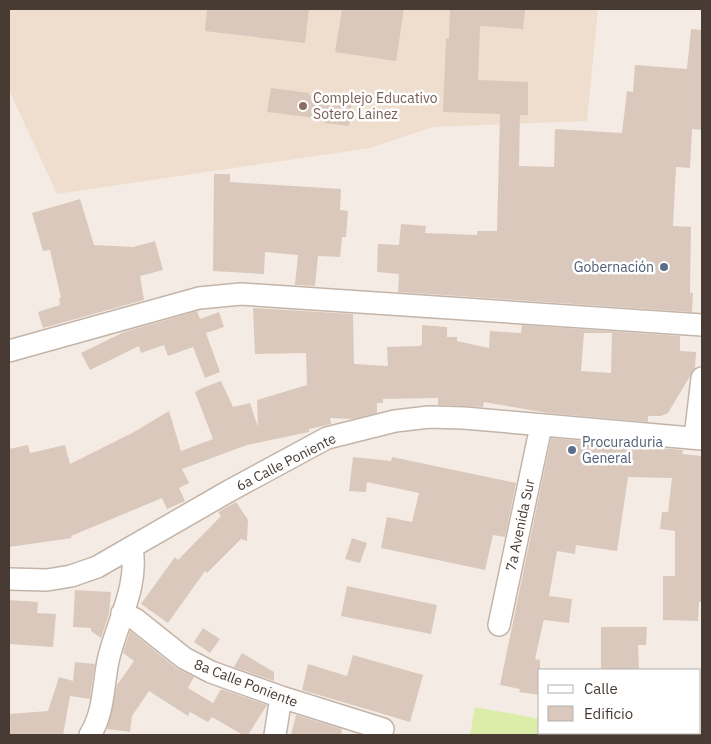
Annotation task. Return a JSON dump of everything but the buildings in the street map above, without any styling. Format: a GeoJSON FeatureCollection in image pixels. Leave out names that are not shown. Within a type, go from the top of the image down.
{"type":"FeatureCollection","features":[{"type":"Feature","properties":{"kind":"street"},"geometry":{"type":"LineString","coordinates":[[9,351],[199,298],[241,294],[702,325]]}},
{"type":"Feature","properties":{"kind":"street"},"geometry":{"type":"LineString","coordinates":[[699,439],[702,378]]}},
{"type":"Feature","properties":{"kind":"street","name":"6a Calle Poniente"},"geometry":{"type":"LineString","coordinates":[[9,579],[47,580],[71,576],[97,568],[229,490],[327,438],[395,421],[429,417],[464,418],[699,439]]}},
{"type":"Feature","properties":{"kind":"street","name":"7a Avenida Sur"},"geometry":{"type":"LineString","coordinates":[[499,625],[541,426]]}},
{"type":"Feature","properties":{"kind":"street"},"geometry":{"type":"LineString","coordinates":[[90,735],[96,725],[100,712],[108,661],[131,584],[134,560],[132,548]]}},
{"type":"Feature","properties":{"kind":"street","name":"8a Calle Poniente"},"geometry":{"type":"LineString","coordinates":[[122,613],[134,619],[184,658],[211,672],[281,697],[382,729]]}},
{"type":"Feature","properties":{"kind":"street"},"geometry":{"type":"LineString","coordinates":[[275,735],[281,697]]}},
{"type":"Feature","properties":{"kind":"shaded area","name":"Complejo Educativo Sotero Lainez"},"geometry":{"type":"Polygon","coordinates":[[[9,9],[598,9],[587,121],[433,127],[370,148],[57,194],[9,90],[9,9]]]}},
{"type":"Feature","properties":{"kind":"green space"},"geometry":{"type":"Polygon","coordinates":[[[475,707],[538,719],[538,734],[635,735],[470,735],[475,707]]]}},
{"type":"Feature","properties":{"kind":"place","name":"Complejo Educativo Sotero Lainez"},"geometry":{"type":"Point","coordinates":[303,106]}},
{"type":"Feature","properties":{"kind":"place","name":"Gobernación"},"geometry":{"type":"Point","coordinates":[664,267]}},
{"type":"Feature","properties":{"kind":"place","name":"Procuraduria General"},"geometry":{"type":"Point","coordinates":[572,450]}}]}
